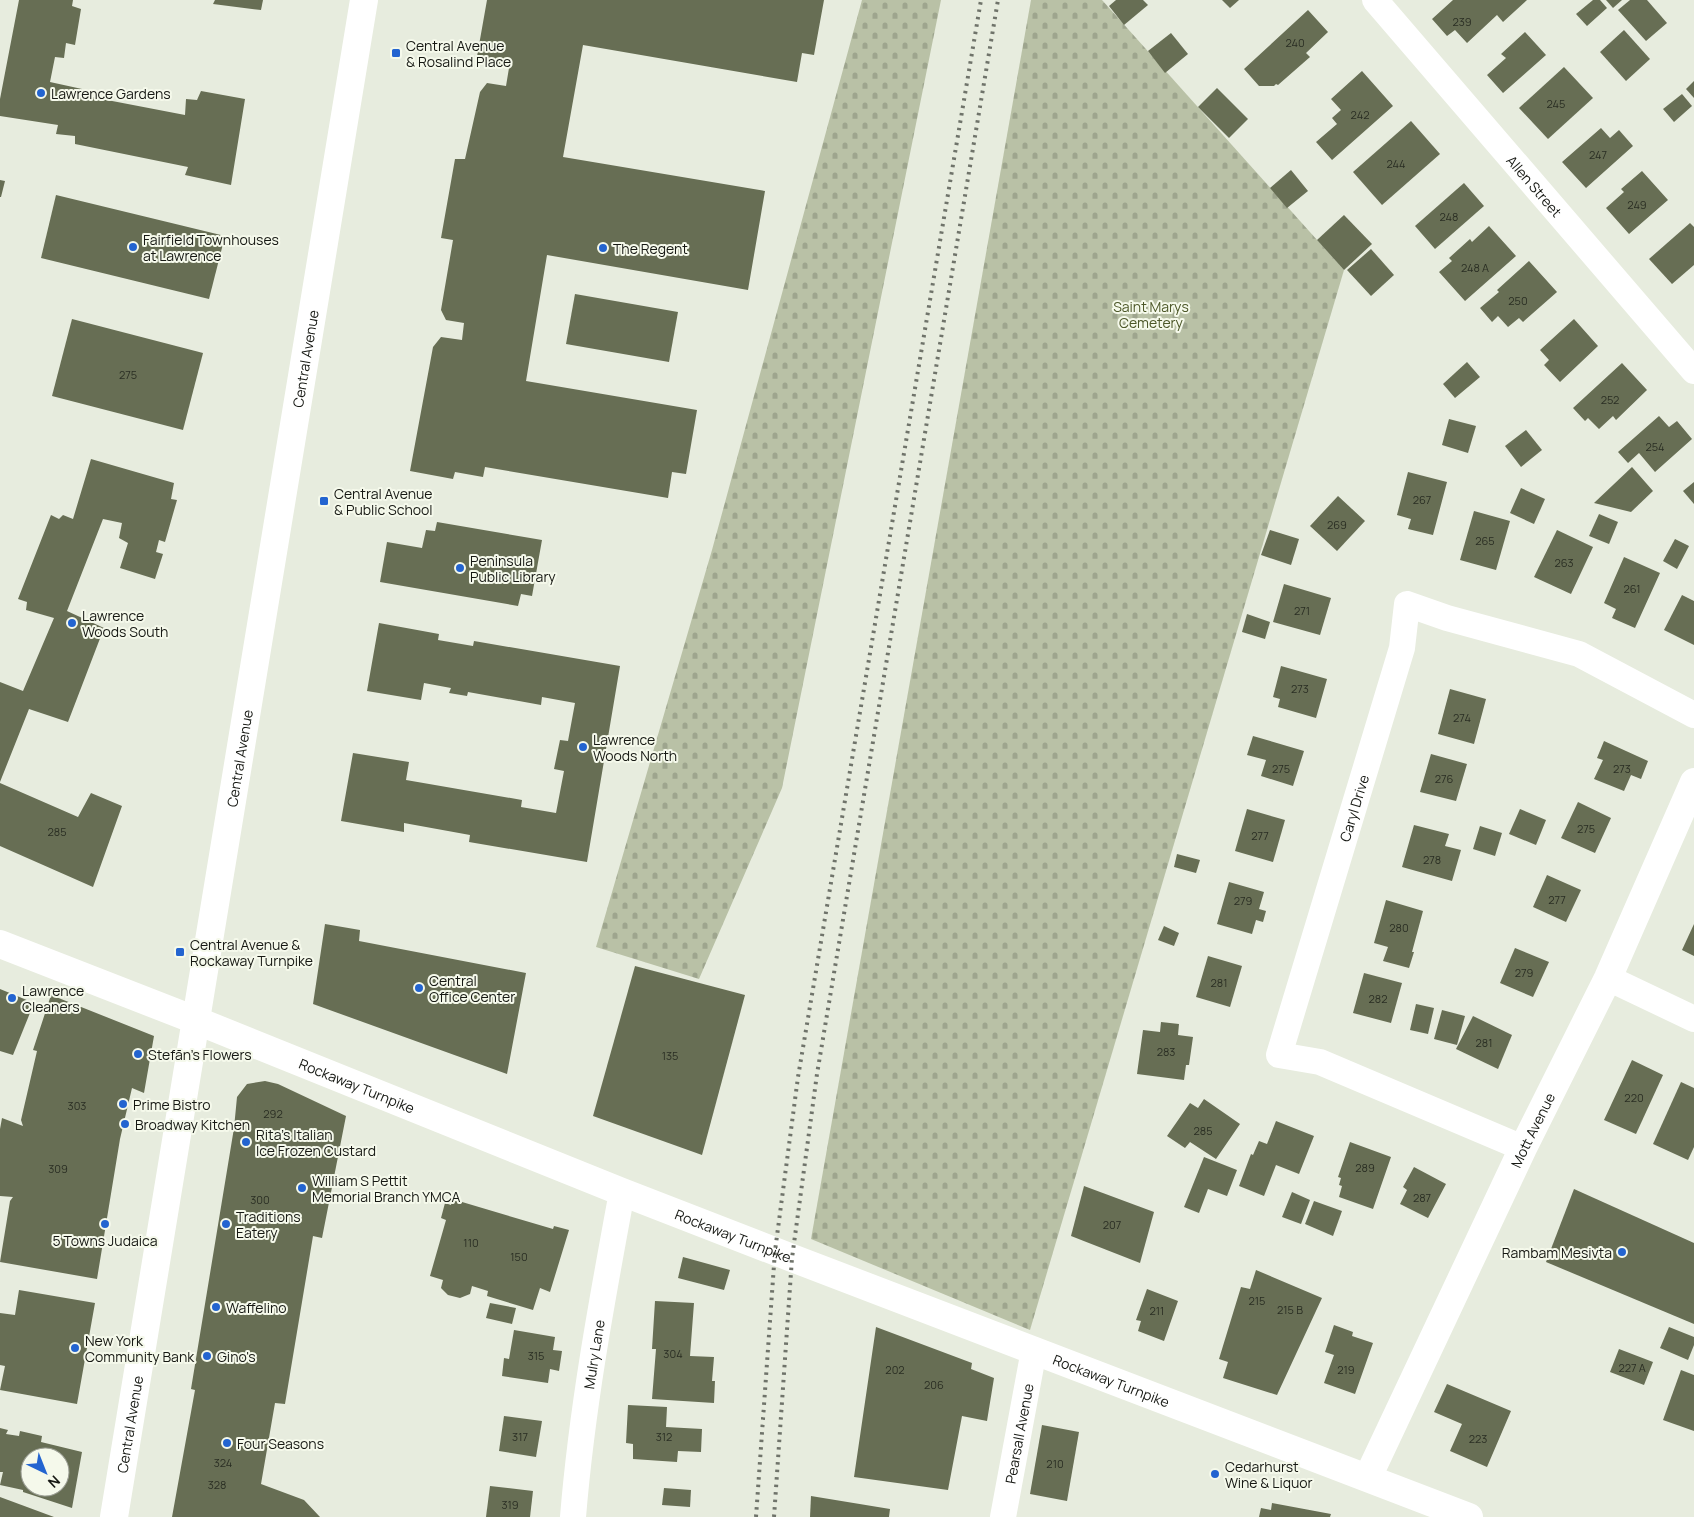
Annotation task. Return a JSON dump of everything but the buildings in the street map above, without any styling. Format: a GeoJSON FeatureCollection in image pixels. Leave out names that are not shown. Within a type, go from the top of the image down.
{"type":"FeatureCollection","features":[{"type":"Feature","properties":{"kind":"street","name":"Central Avenue"},"geometry":{"type":"LineString","coordinates":[[114,1517],[364,0]]}},
{"type":"Feature","properties":{"kind":"street","name":"Allen Street"},"geometry":{"type":"LineString","coordinates":[[1375,0],[1694,371]]}},
{"type":"Feature","properties":{"kind":"street","name":"Caryl Drive"},"geometry":{"type":"LineString","coordinates":[[1523,1148],[1320,1062],[1279,1055],[1402,648],[1407,604],[1447,618],[1579,654],[1694,715]]}},
{"type":"Feature","properties":{"kind":"street","name":"Mott Avenue"},"geometry":{"type":"LineString","coordinates":[[1368,1477],[1523,1148],[1608,978],[1694,782]]}},
{"type":"Feature","properties":{"kind":"street","name":"Rockaway Turnpike"},"geometry":{"type":"LineString","coordinates":[[0,944],[195,1020],[622,1192],[1470,1517]]}},
{"type":"Feature","properties":{"kind":"street"},"geometry":{"type":"LineString","coordinates":[[1608,978],[1694,1019]]}},
{"type":"Feature","properties":{"kind":"street","name":"Mulry Lane"},"geometry":{"type":"LineString","coordinates":[[573,1517],[578,1450],[596,1328],[622,1192]]}},
{"type":"Feature","properties":{"kind":"street","name":"Pearsall Avenue"},"geometry":{"type":"LineString","coordinates":[[1003,1517],[1034,1350]]}},
{"type":"Feature","properties":{"kind":"green space"},"geometry":{"type":"Polygon","coordinates":[[[862,0],[941,0],[782,788],[699,979],[596,947],[712,550],[862,0]]]}},
{"type":"Feature","properties":{"kind":"green space","name":"Saint Marys Cemetery"},"geometry":{"type":"Polygon","coordinates":[[[1031,0],[1102,0],[1344,270],[1030,1330],[811,1239],[1031,0]]]}},
{"type":"Feature","properties":{"kind":"railway"},"geometry":{"type":"LineString","coordinates":[[756,1517],[775,1251],[798,1077],[981,0]]}},
{"type":"Feature","properties":{"kind":"railway"},"geometry":{"type":"LineString","coordinates":[[774,1517],[792,1258],[817,1074],[998,0]]}},
{"type":"Feature","properties":{"kind":"place","name":"Central Avenue & Rosalind Place"},"geometry":{"type":"Point","coordinates":[396,53]}},
{"type":"Feature","properties":{"kind":"place","name":"Lawrence Gardens"},"geometry":{"type":"Point","coordinates":[41,93]}},
{"type":"Feature","properties":{"kind":"place","name":"Fairfield Townhouses at Lawrence"},"geometry":{"type":"Point","coordinates":[133,247]}},
{"type":"Feature","properties":{"kind":"place","name":"The Regent"},"geometry":{"type":"Point","coordinates":[603,248]}},
{"type":"Feature","properties":{"kind":"place","name":"Central Avenue & Public School"},"geometry":{"type":"Point","coordinates":[324,501]}},
{"type":"Feature","properties":{"kind":"place","name":"Peninsula Public Library"},"geometry":{"type":"Point","coordinates":[460,568]}},
{"type":"Feature","properties":{"kind":"place","name":"Lawrence Woods South"},"geometry":{"type":"Point","coordinates":[72,623]}},
{"type":"Feature","properties":{"kind":"place","name":"Lawrence Woods North"},"geometry":{"type":"Point","coordinates":[583,747]}},
{"type":"Feature","properties":{"kind":"place","name":"Central Avenue & Rockaway Turnpike"},"geometry":{"type":"Point","coordinates":[180,952]}},
{"type":"Feature","properties":{"kind":"place","name":"Central Office Center"},"geometry":{"type":"Point","coordinates":[419,988]}},
{"type":"Feature","properties":{"kind":"place","name":"Lawrence Cleaners"},"geometry":{"type":"Point","coordinates":[12,998]}},
{"type":"Feature","properties":{"kind":"place","name":"Stefān's Flowers"},"geometry":{"type":"Point","coordinates":[138,1054]}},
{"type":"Feature","properties":{"kind":"place","name":"Prime Bistro"},"geometry":{"type":"Point","coordinates":[123,1104]}},
{"type":"Feature","properties":{"kind":"place","name":"Broadway Kitchen"},"geometry":{"type":"Point","coordinates":[125,1124]}},
{"type":"Feature","properties":{"kind":"place","name":"Rita's Italian Ice Frozen Custard"},"geometry":{"type":"Point","coordinates":[246,1142]}},
{"type":"Feature","properties":{"kind":"place","name":"William S Pettit Memorial Branch YMCA"},"geometry":{"type":"Point","coordinates":[302,1188]}},
{"type":"Feature","properties":{"kind":"place","name":"5 Towns Judaica"},"geometry":{"type":"Point","coordinates":[105,1224]}},
{"type":"Feature","properties":{"kind":"place","name":"Traditions Eatery"},"geometry":{"type":"Point","coordinates":[226,1224]}},
{"type":"Feature","properties":{"kind":"place","name":"Rambam Mesivta"},"geometry":{"type":"Point","coordinates":[1622,1252]}},
{"type":"Feature","properties":{"kind":"place","name":"Waffelino"},"geometry":{"type":"Point","coordinates":[216,1307]}},
{"type":"Feature","properties":{"kind":"place","name":"New York Community Bank"},"geometry":{"type":"Point","coordinates":[75,1348]}},
{"type":"Feature","properties":{"kind":"place","name":"Gino's"},"geometry":{"type":"Point","coordinates":[207,1356]}},
{"type":"Feature","properties":{"kind":"place","name":"Four Seasons"},"geometry":{"type":"Point","coordinates":[227,1443]}},
{"type":"Feature","properties":{"kind":"place","name":"Cedarhurst Wine & Liquor"},"geometry":{"type":"Point","coordinates":[1215,1474]}}]}
